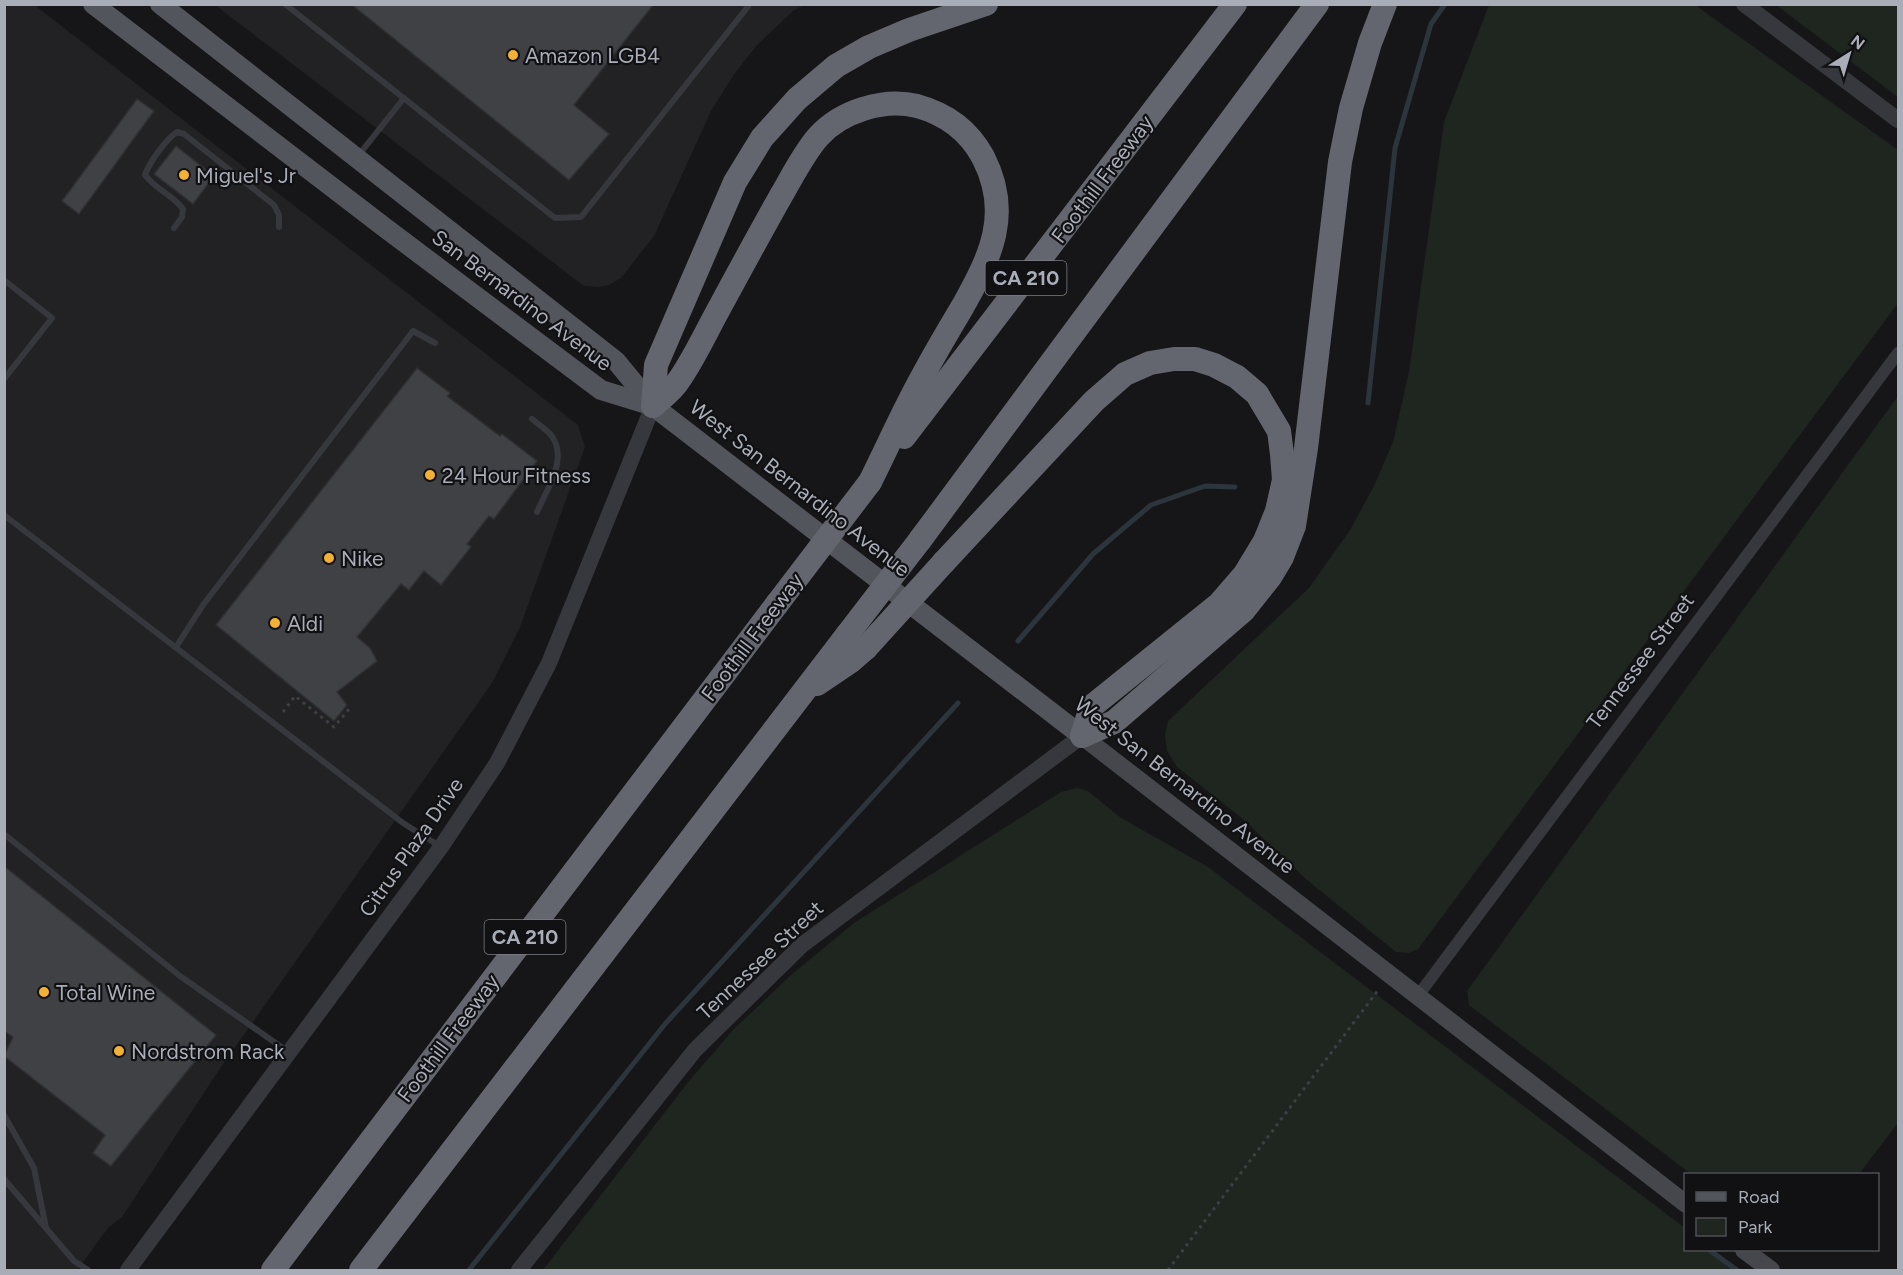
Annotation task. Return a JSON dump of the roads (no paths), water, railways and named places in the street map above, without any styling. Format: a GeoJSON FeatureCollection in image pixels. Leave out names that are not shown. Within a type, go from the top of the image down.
{"type":"FeatureCollection","features":[{"type":"Feature","properties":{"kind":"highway"},"geometry":{"type":"LineString","coordinates":[[653,406],[656,365],[735,182],[762,138],[797,99],[836,66],[869,47],[909,30],[986,4]]}},
{"type":"Feature","properties":{"kind":"highway","name":"Foothill Freeway"},"geometry":{"type":"LineString","coordinates":[[273,1270],[1235,4]]}},
{"type":"Feature","properties":{"kind":"highway","name":"CA 210"},"geometry":{"type":"LineString","coordinates":[[361,1270],[801,696],[857,641],[921,540],[1317,4]]}},
{"type":"Feature","properties":{"kind":"highway"},"geometry":{"type":"LineString","coordinates":[[1082,736],[1114,722],[1243,611],[1282,557],[1294,526],[1306,448],[1340,162],[1351,108],[1370,43],[1385,4]]}},
{"type":"Feature","properties":{"kind":"highway"},"geometry":{"type":"LineString","coordinates":[[653,406],[678,382],[763,228],[818,137],[840,118],[871,106],[904,103],[926,108],[946,117],[964,130],[978,147],[990,171],[996,195],[997,219],[992,247],[984,268],[920,382],[870,482]]}},
{"type":"Feature","properties":{"kind":"highway"},"geometry":{"type":"LineString","coordinates":[[857,641],[944,562],[1094,401],[1125,374],[1150,363],[1174,359],[1195,359],[1214,365],[1237,377],[1257,394],[1279,431],[1284,480],[1277,511],[1265,541],[1245,574],[1219,604],[1091,706],[1082,736]]}},
{"type":"Feature","properties":{"kind":"main road","name":"San Bernardino Avenue"},"geometry":{"type":"LineString","coordinates":[[93,4],[601,390],[653,406]]}},
{"type":"Feature","properties":{"kind":"main road","name":"San Bernardino Avenue"},"geometry":{"type":"LineString","coordinates":[[160,4],[616,361],[653,406]]}},
{"type":"Feature","properties":{"kind":"main road","name":"West San Bernardino Avenue"},"geometry":{"type":"LineString","coordinates":[[653,406],[1684,1202]]}},
{"type":"Feature","properties":{"kind":"main road"},"geometry":{"type":"LineString","coordinates":[[1745,1251],[1771,1270]]}},
{"type":"Feature","properties":{"kind":"street"},"geometry":{"type":"LineString","coordinates":[[1744,4],[1899,120]]}},
{"type":"Feature","properties":{"kind":"street","name":"Tennessee Street"},"geometry":{"type":"LineString","coordinates":[[1417,997],[1899,353]]}},
{"type":"Feature","properties":{"kind":"street","name":"Citrus Plaza Drive"},"geometry":{"type":"LineString","coordinates":[[128,1270],[441,847],[497,764],[549,663],[653,406]]}},
{"type":"Feature","properties":{"kind":"street","name":"Tennessee Street"},"geometry":{"type":"LineString","coordinates":[[519,1270],[695,1050],[802,945],[1082,736]]}},
{"type":"Feature","properties":{"kind":"lane"},"geometry":{"type":"LineString","coordinates":[[285,4],[555,218],[581,217],[750,4]]}},
{"type":"Feature","properties":{"kind":"lane"},"geometry":{"type":"LineString","coordinates":[[357,157],[404,98]]}},
{"type":"Feature","properties":{"kind":"lane"},"geometry":{"type":"LineString","coordinates":[[174,228],[182,218],[183,209],[178,202],[150,182],[146,175],[147,169],[171,136],[177,132],[184,134],[274,205],[279,214],[279,227]]}},
{"type":"Feature","properties":{"kind":"lane"},"geometry":{"type":"LineString","coordinates":[[4,280],[52,318],[4,379]]}},
{"type":"Feature","properties":{"kind":"lane"},"geometry":{"type":"LineString","coordinates":[[176,647],[203,605],[413,331],[435,343]]}},
{"type":"Feature","properties":{"kind":"lane"},"geometry":{"type":"LineString","coordinates":[[532,419],[551,435],[558,450],[557,468],[537,512]]}},
{"type":"Feature","properties":{"kind":"lane"},"geometry":{"type":"LineString","coordinates":[[4,515],[404,823],[441,847]]}},
{"type":"Feature","properties":{"kind":"lane"},"geometry":{"type":"LineString","coordinates":[[4,834],[180,976],[290,1053]]}},
{"type":"Feature","properties":{"kind":"lane"},"geometry":{"type":"LineString","coordinates":[[4,1115],[34,1168],[46,1228]]}},
{"type":"Feature","properties":{"kind":"lane"},"geometry":{"type":"LineString","coordinates":[[4,1179],[74,1262],[88,1270]]}},
{"type":"Feature","properties":{"kind":"waterway"},"geometry":{"type":"LineString","coordinates":[[1368,403],[1395,148],[1431,24],[1445,4]]}},
{"type":"Feature","properties":{"kind":"waterway"},"geometry":{"type":"LineString","coordinates":[[1018,641],[1093,554],[1151,505],[1205,486],[1235,487]]}},
{"type":"Feature","properties":{"kind":"waterway"},"geometry":{"type":"LineString","coordinates":[[469,1270],[665,1024],[958,703]]}},
{"type":"Feature","properties":{"kind":"waterway"},"geometry":{"type":"LineString","coordinates":[[1710,1251],[1737,1270]]}},
{"type":"Feature","properties":{"kind":"place","name":"Amazon LGB4"},"geometry":{"type":"Point","coordinates":[513,55]}},
{"type":"Feature","properties":{"kind":"place","name":"Miguel's Jr"},"geometry":{"type":"Point","coordinates":[184,175]}},
{"type":"Feature","properties":{"kind":"place","name":"24 Hour Fitness"},"geometry":{"type":"Point","coordinates":[430,475]}},
{"type":"Feature","properties":{"kind":"place","name":"Nike"},"geometry":{"type":"Point","coordinates":[329,558]}},
{"type":"Feature","properties":{"kind":"place","name":"Aldi"},"geometry":{"type":"Point","coordinates":[275,623]}},
{"type":"Feature","properties":{"kind":"place","name":"Total Wine"},"geometry":{"type":"Point","coordinates":[44,992]}},
{"type":"Feature","properties":{"kind":"place","name":"Nordstrom Rack"},"geometry":{"type":"Point","coordinates":[119,1051]}}]}
